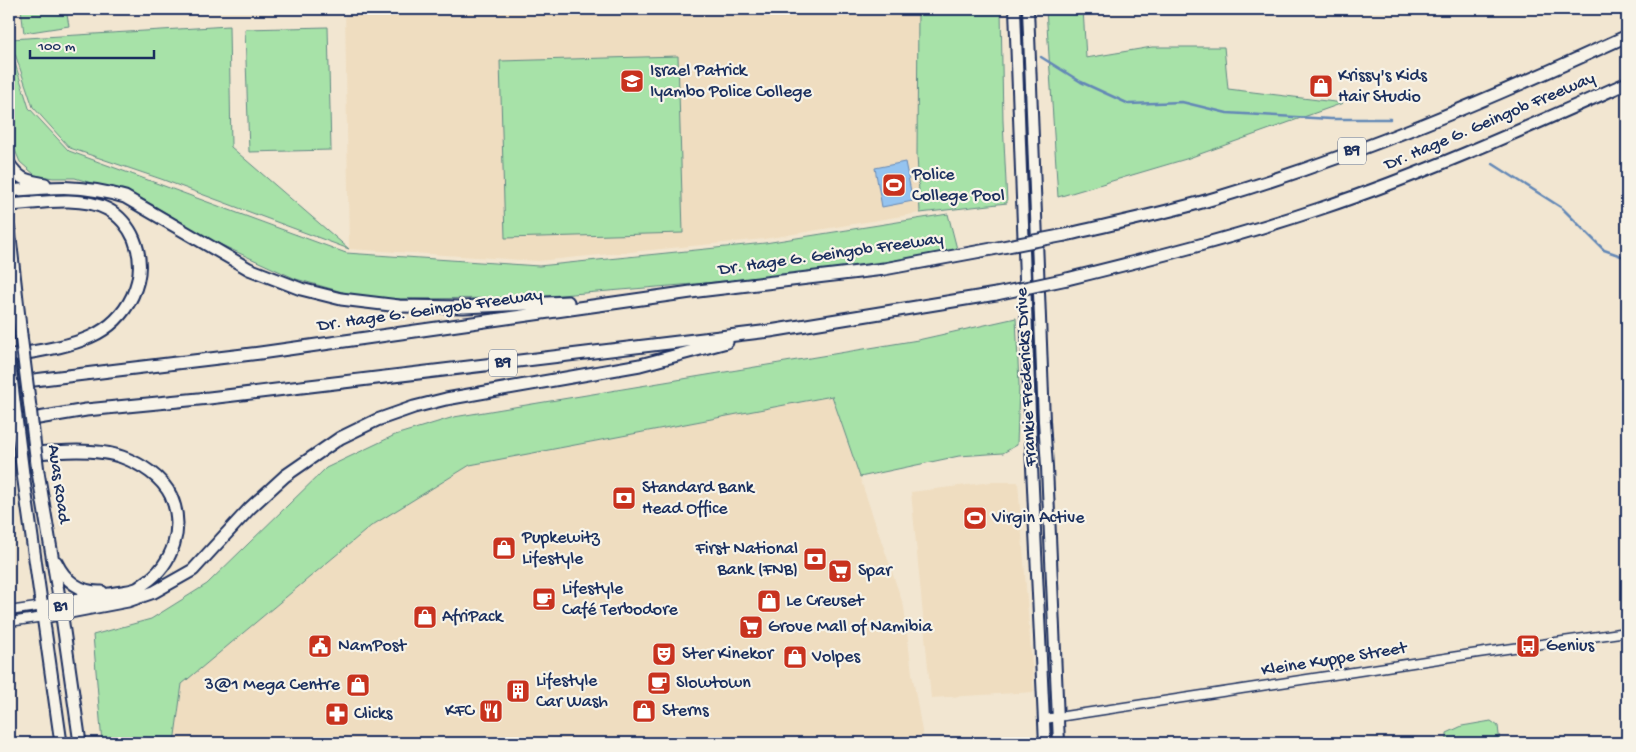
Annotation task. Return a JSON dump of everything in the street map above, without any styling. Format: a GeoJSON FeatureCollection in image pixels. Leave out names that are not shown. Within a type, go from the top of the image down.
{"type":"FeatureCollection","features":[{"type":"Feature","properties":{"kind":"highway","name":"Dr. Hage G. Geingob Freeway"},"geometry":{"type":"LineString","coordinates":[[9,383],[260,353],[642,299],[884,269],[1065,235],[1215,198],[1301,170],[1370,145],[1520,85],[1627,36]]}},
{"type":"Feature","properties":{"kind":"highway","name":"Dr. Hage G. Geingob Freeway"},"geometry":{"type":"LineString","coordinates":[[9,423],[86,410],[229,395],[770,331],[996,294],[1067,279],[1234,236],[1320,209],[1500,139],[1627,83]]}},
{"type":"Feature","properties":{"kind":"highway"},"geometry":{"type":"LineString","coordinates":[[9,164],[24,180],[60,187],[103,190],[125,197],[249,269],[301,289],[341,299],[399,306],[464,307],[642,299]]}},
{"type":"Feature","properties":{"kind":"highway"},"geometry":{"type":"LineString","coordinates":[[9,191],[60,187]]}},
{"type":"Feature","properties":{"kind":"highway"},"geometry":{"type":"LineString","coordinates":[[9,205],[79,202],[108,209],[122,220],[132,232],[139,252],[140,269],[136,288],[126,307],[111,323],[91,336],[66,345],[9,356]]}},
{"type":"Feature","properties":{"kind":"highway","name":"Auas Road"},"geometry":{"type":"LineString","coordinates":[[9,229],[38,472],[61,609],[80,743]]}},
{"type":"Feature","properties":{"kind":"highway"},"geometry":{"type":"LineString","coordinates":[[43,611],[128,601],[154,592],[193,570],[250,508],[285,476],[340,438],[377,420],[414,407],[446,399],[640,365],[770,331]]}},
{"type":"Feature","properties":{"kind":"highway","name":"Auas Road"},"geometry":{"type":"LineString","coordinates":[[9,360],[61,743]]}},
{"type":"Feature","properties":{"kind":"highway"},"geometry":{"type":"LineString","coordinates":[[9,455],[96,451],[121,456],[142,466],[159,480],[171,496],[178,526],[174,545],[167,562],[154,577],[136,589],[61,609]]}},
{"type":"Feature","properties":{"kind":"highway"},"geometry":{"type":"LineString","coordinates":[[50,549],[61,573],[74,585],[93,592],[136,589]]}},
{"type":"Feature","properties":{"kind":"main road","name":"Frankie Fredericks Drive"},"geometry":{"type":"LineString","coordinates":[[1015,9],[1032,467],[1045,743]]}},
{"type":"Feature","properties":{"kind":"main road","name":"Frankie Fredericks Drive"},"geometry":{"type":"LineString","coordinates":[[1028,9],[1044,421],[1060,743]]}},
{"type":"Feature","properties":{"kind":"street"},"geometry":{"type":"LineString","coordinates":[[9,611],[43,611]]}},
{"type":"Feature","properties":{"kind":"street"},"geometry":{"type":"LineString","coordinates":[[9,622],[43,611]]}},
{"type":"Feature","properties":{"kind":"street","name":"Kleine Kuppe Street"},"geometry":{"type":"LineString","coordinates":[[1045,719],[1627,632]]}},
{"type":"Feature","properties":{"kind":"shaded area","name":"Israel Patrick Iyambo Police College"},"geometry":{"type":"Polygon","coordinates":[[[345,9],[918,9],[917,154],[920,213],[764,239],[538,261],[349,249],[345,9]]]}},
{"type":"Feature","properties":{"kind":"shaded area"},"geometry":{"type":"Polygon","coordinates":[[[832,396],[904,607],[912,673],[924,743],[174,743],[182,684],[371,526],[470,465],[832,396]]]}},
{"type":"Feature","properties":{"kind":"shaded area"},"geometry":{"type":"Polygon","coordinates":[[[991,482],[1018,482],[1034,692],[931,698],[911,492],[991,482]]]}},
{"type":"Feature","properties":{"kind":"green space"},"geometry":{"type":"Polygon","coordinates":[[[21,9],[66,9],[69,26],[24,33],[21,9]]]}},
{"type":"Feature","properties":{"kind":"green space"},"geometry":{"type":"Polygon","coordinates":[[[918,9],[1001,9],[1007,203],[920,213],[917,154],[918,9]]]}},
{"type":"Feature","properties":{"kind":"green space"},"geometry":{"type":"Polygon","coordinates":[[[1046,9],[1083,9],[1086,58],[1152,47],[1224,47],[1228,89],[1343,103],[1186,159],[1058,197],[1046,9]]]}},
{"type":"Feature","properties":{"kind":"green space"},"geometry":{"type":"Polygon","coordinates":[[[229,26],[231,147],[349,249],[161,179],[70,148],[33,107],[10,39],[229,26]]]}},
{"type":"Feature","properties":{"kind":"green space"},"geometry":{"type":"Polygon","coordinates":[[[328,27],[331,150],[249,152],[245,29],[328,27]]]}},
{"type":"Feature","properties":{"kind":"green space"},"geometry":{"type":"Polygon","coordinates":[[[9,44],[29,108],[69,151],[346,253],[539,266],[765,243],[948,214],[957,249],[882,264],[706,283],[524,298],[379,299],[346,293],[296,279],[215,242],[141,198],[75,178],[53,178],[35,175],[20,162],[11,141],[9,128],[9,44]]]}},
{"type":"Feature","properties":{"kind":"green space"},"geometry":{"type":"Polygon","coordinates":[[[678,56],[683,233],[505,238],[500,61],[678,56]]]}},
{"type":"Feature","properties":{"kind":"green space"},"geometry":{"type":"Polygon","coordinates":[[[1016,318],[1019,384],[1017,445],[1003,453],[959,456],[860,477],[832,396],[470,465],[371,526],[182,684],[174,743],[102,743],[93,635],[151,619],[207,584],[326,468],[395,435],[454,417],[918,340],[1016,318]]]}},
{"type":"Feature","properties":{"kind":"green space"},"geometry":{"type":"Polygon","coordinates":[[[1491,721],[1498,726],[1500,743],[1447,743],[1447,733],[1462,726],[1491,721]]]}},
{"type":"Feature","properties":{"kind":"water","name":"Police College Pool"},"geometry":{"type":"Polygon","coordinates":[[[905,162],[913,201],[882,207],[875,168],[905,162]]]}},
{"type":"Feature","properties":{"kind":"waterway"},"geometry":{"type":"LineString","coordinates":[[1041,57],[1081,82],[1129,104],[1182,102],[1227,113],[1331,119],[1390,119]]}},
{"type":"Feature","properties":{"kind":"waterway"},"geometry":{"type":"LineString","coordinates":[[1493,164],[1562,208],[1604,250],[1627,258]]}},
{"type":"Feature","properties":{"kind":"place","name":"Israel Patrick Iyambo Police College"},"geometry":{"type":"Point","coordinates":[632,81]}},
{"type":"Feature","properties":{"kind":"place","name":"Krissy's Kids Hair Studio"},"geometry":{"type":"Point","coordinates":[1321,86]}},
{"type":"Feature","properties":{"kind":"place","name":"Police College Pool"},"geometry":{"type":"Point","coordinates":[894,185]}},
{"type":"Feature","properties":{"kind":"place","name":"Standard Bank Head Office"},"geometry":{"type":"Point","coordinates":[624,498]}},
{"type":"Feature","properties":{"kind":"place","name":"Virgin Active"},"geometry":{"type":"Point","coordinates":[975,518]}},
{"type":"Feature","properties":{"kind":"place","name":"Pupkewitz Lifestyle"},"geometry":{"type":"Point","coordinates":[504,548]}},
{"type":"Feature","properties":{"kind":"place","name":"First National Bank (FNB)"},"geometry":{"type":"Point","coordinates":[815,559]}},
{"type":"Feature","properties":{"kind":"place","name":"Spar"},"geometry":{"type":"Point","coordinates":[840,571]}},
{"type":"Feature","properties":{"kind":"place","name":"Lifestyle Café Terbodore"},"geometry":{"type":"Point","coordinates":[544,599]}},
{"type":"Feature","properties":{"kind":"place","name":"Le Creuset"},"geometry":{"type":"Point","coordinates":[769,601]}},
{"type":"Feature","properties":{"kind":"place","name":"AfriPack"},"geometry":{"type":"Point","coordinates":[425,617]}},
{"type":"Feature","properties":{"kind":"place","name":"Grove Mall of Namibia"},"geometry":{"type":"Point","coordinates":[751,627]}},
{"type":"Feature","properties":{"kind":"place","name":"NamPost"},"geometry":{"type":"Point","coordinates":[320,646]}},
{"type":"Feature","properties":{"kind":"place","name":"Genius"},"geometry":{"type":"Point","coordinates":[1528,646]}},
{"type":"Feature","properties":{"kind":"place","name":"Ster Kinekor"},"geometry":{"type":"Point","coordinates":[664,654]}},
{"type":"Feature","properties":{"kind":"place","name":"Volpes"},"geometry":{"type":"Point","coordinates":[795,657]}},
{"type":"Feature","properties":{"kind":"place","name":"Slowtown"},"geometry":{"type":"Point","coordinates":[659,683]}},
{"type":"Feature","properties":{"kind":"place","name":"3@1 Mega Centre"},"geometry":{"type":"Point","coordinates":[358,685]}},
{"type":"Feature","properties":{"kind":"place","name":"Lifestyle Car Wash"},"geometry":{"type":"Point","coordinates":[518,691]}},
{"type":"Feature","properties":{"kind":"place","name":"KFC"},"geometry":{"type":"Point","coordinates":[491,711]}},
{"type":"Feature","properties":{"kind":"place","name":"Sterns"},"geometry":{"type":"Point","coordinates":[644,711]}},
{"type":"Feature","properties":{"kind":"place","name":"Clicks"},"geometry":{"type":"Point","coordinates":[337,714]}}]}
